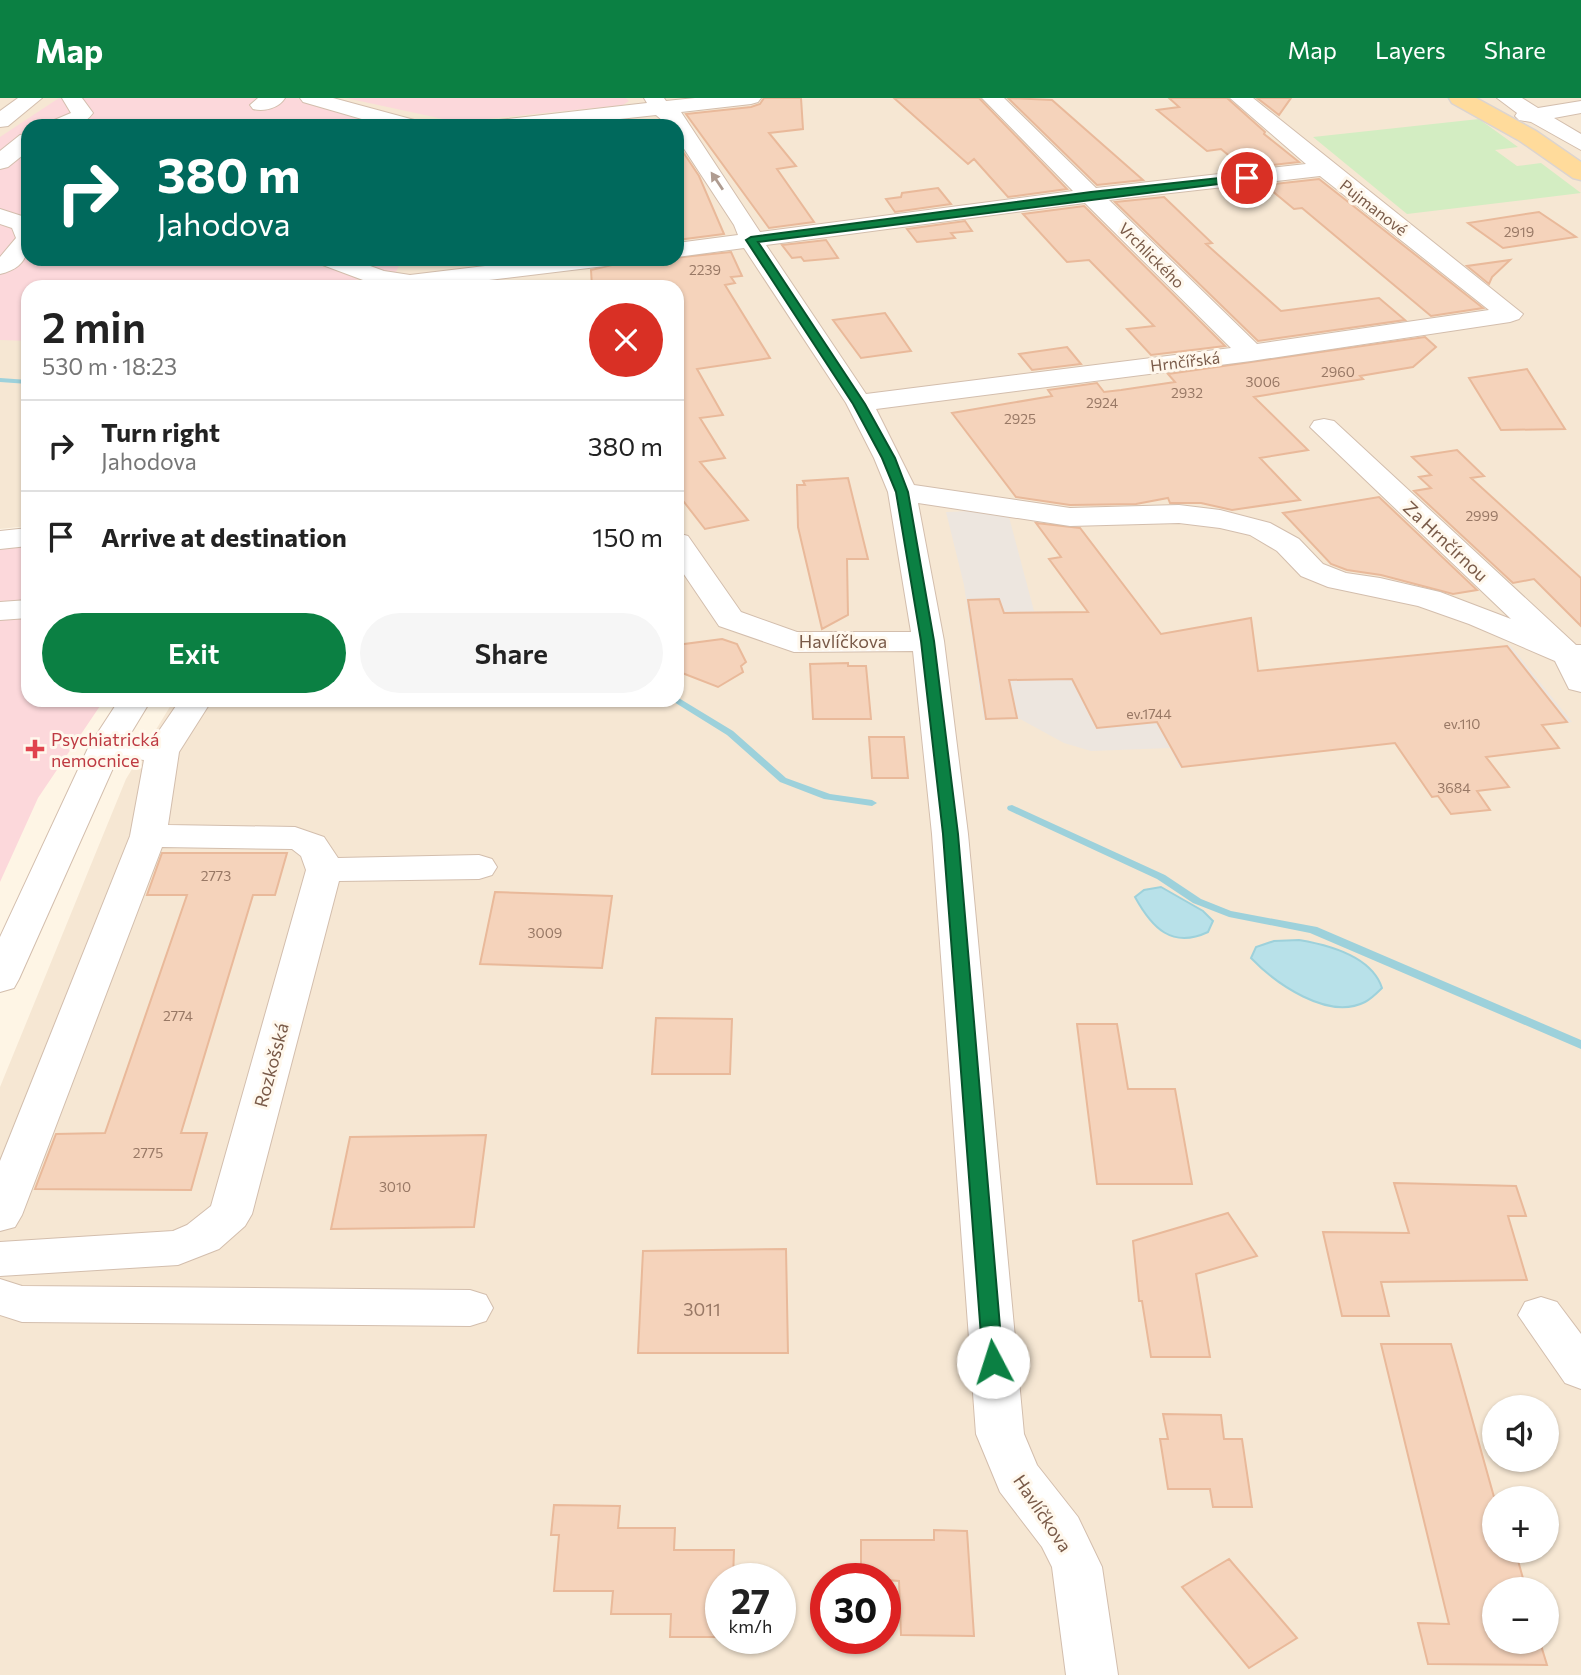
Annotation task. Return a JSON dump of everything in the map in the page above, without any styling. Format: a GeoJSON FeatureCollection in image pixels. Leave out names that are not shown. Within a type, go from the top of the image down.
{"type":"FeatureCollection","features":[{"type":"Feature","properties":{"kind":"main road"},"geometry":{"type":"LineString","coordinates":[[1460,98],[1581,173]]}},
{"type":"Feature","properties":{"kind":"street"},"geometry":{"type":"LineString","coordinates":[[0,121],[32,98]]}},
{"type":"Feature","properties":{"kind":"street"},"geometry":{"type":"LineString","coordinates":[[72,98],[82,113],[76,119]]}},
{"type":"Feature","properties":{"kind":"street"},"geometry":{"type":"LineString","coordinates":[[310,98],[385,119]]}},
{"type":"Feature","properties":{"kind":"street"},"geometry":{"type":"LineString","coordinates":[[547,119],[657,103],[751,98]]}},
{"type":"Feature","properties":{"kind":"street","name":"Vrchlického"},"geometry":{"type":"LineString","coordinates":[[992,98],[1251,353]]}},
{"type":"Feature","properties":{"kind":"street","name":"Pujmanové"},"geometry":{"type":"LineString","coordinates":[[1240,98],[1325,169],[1510,314]]}},
{"type":"Feature","properties":{"kind":"street"},"geometry":{"type":"LineString","coordinates":[[1507,98],[1581,143]]}},
{"type":"Feature","properties":{"kind":"street","name":"Havlíčkova"},"geometry":{"type":"LineString","coordinates":[[657,103],[675,119]]}},
{"type":"Feature","properties":{"kind":"street"},"geometry":{"type":"LineString","coordinates":[[1501,121],[1581,107]]}},
{"type":"Feature","properties":{"kind":"street","name":"Havlíčkova"},"geometry":{"type":"LineString","coordinates":[[684,132],[859,404],[888,458],[902,492],[928,641],[950,834],[1000,1434],[1017,1477],[1060,1532],[1077,1567],[1092,1675]]}},
{"type":"Feature","properties":{"kind":"street"},"geometry":{"type":"LineString","coordinates":[[0,162],[21,146]]}},
{"type":"Feature","properties":{"kind":"street"},"geometry":{"type":"LineString","coordinates":[[684,249],[1091,195],[1325,169]]}},
{"type":"Feature","properties":{"kind":"street"},"geometry":{"type":"LineString","coordinates":[[0,216],[21,224]]}},
{"type":"Feature","properties":{"kind":"street"},"geometry":{"type":"LineString","coordinates":[[0,267],[10,261],[21,247]]}},
{"type":"Feature","properties":{"kind":"street"},"geometry":{"type":"LineString","coordinates":[[347,266],[380,278],[526,266]]}},
{"type":"Feature","properties":{"kind":"street","name":"Hrnčířská"},"geometry":{"type":"LineString","coordinates":[[859,404],[1251,353],[1510,314]]}},
{"type":"Feature","properties":{"kind":"street","name":"Za Hrnčírnou"},"geometry":{"type":"LineString","coordinates":[[1324,427],[1577,664]]}},
{"type":"Feature","properties":{"kind":"street"},"geometry":{"type":"LineString","coordinates":[[902,492],[1015,512],[1070,517],[1179,514],[1220,519],[1260,529],[1288,545],[1312,570],[1339,581],[1380,587],[1429,599],[1480,617],[1577,664]]}},
{"type":"Feature","properties":{"kind":"street"},"geometry":{"type":"LineString","coordinates":[[0,540],[21,538]]}},
{"type":"Feature","properties":{"kind":"street","name":"Havlíčkova"},"geometry":{"type":"LineString","coordinates":[[684,552],[730,619],[794,642],[928,641]]}},
{"type":"Feature","properties":{"kind":"street"},"geometry":{"type":"LineString","coordinates":[[0,611],[21,609]]}},
{"type":"Feature","properties":{"kind":"street"},"geometry":{"type":"LineString","coordinates":[[0,979],[106,746],[131,707]]}},
{"type":"Feature","properties":{"kind":"street"},"geometry":{"type":"LineString","coordinates":[[0,1215],[148,836],[162,752],[191,707]]}},
{"type":"Feature","properties":{"kind":"street"},"geometry":{"type":"LineString","coordinates":[[106,746],[162,752]]}},
{"type":"Feature","properties":{"kind":"street"},"geometry":{"type":"LineString","coordinates":[[148,836],[295,838],[314,847],[321,856],[324,870],[479,867]]}},
{"type":"Feature","properties":{"kind":"street","name":"Rozkošská"},"geometry":{"type":"LineString","coordinates":[[0,1259],[178,1248],[203,1237],[230,1214],[324,870]]}},
{"type":"Feature","properties":{"kind":"street"},"geometry":{"type":"LineString","coordinates":[[0,1297],[22,1304],[470,1308]]}},
{"type":"Feature","properties":{"kind":"street"},"geometry":{"type":"LineString","coordinates":[[1541,1315],[1581,1370]]}},
{"type":"Feature","properties":{"kind":"shaded area"},"geometry":{"type":"Polygon","coordinates":[[[0,98],[1581,98],[1581,1675],[0,1675],[0,1087],[126,779],[170,707],[684,707],[684,280],[21,280],[21,527],[0,529],[0,98]]]}},
{"type":"Feature","properties":{"kind":"shaded area"},"geometry":{"type":"Polygon","coordinates":[[[59,98],[296,98],[361,113],[372,119],[27,119],[59,98]]]}},
{"type":"Feature","properties":{"kind":"shaded area"},"geometry":{"type":"Polygon","coordinates":[[[346,98],[626,98],[629,101],[623,105],[486,119],[443,119],[346,98]]]}},
{"type":"Feature","properties":{"kind":"shaded area"},"geometry":{"type":"Polygon","coordinates":[[[21,123],[21,266],[399,266],[396,272],[384,271],[355,280],[21,280],[21,341],[0,340],[0,137],[21,123]]]}},
{"type":"Feature","properties":{"kind":"shaded area"},"geometry":{"type":"Polygon","coordinates":[[[971,511],[1009,517],[1034,611],[1063,611],[1081,691],[1510,645],[1572,722],[1180,768],[1170,748],[1091,751],[1064,743],[1020,719],[984,720],[964,585],[946,512],[971,511]]]}},
{"type":"Feature","properties":{"kind":"shaded area","name":"Psychiatrická nemocnice"},"geometry":{"type":"Polygon","coordinates":[[[21,545],[21,707],[99,707],[38,798],[0,882],[0,548],[21,545]]]}},
{"type":"Feature","properties":{"kind":"green space"},"geometry":{"type":"Polygon","coordinates":[[[1479,119],[1518,147],[1495,150],[1517,166],[1541,163],[1581,193],[1407,214],[1313,137],[1479,119]]]}},
{"type":"Feature","properties":{"kind":"water"},"geometry":{"type":"Polygon","coordinates":[[[1161,887],[1203,911],[1213,921],[1208,932],[1195,937],[1174,937],[1156,926],[1135,897],[1144,890],[1161,887]]]}},
{"type":"Feature","properties":{"kind":"water"},"geometry":{"type":"Polygon","coordinates":[[[1299,940],[1348,954],[1369,968],[1382,988],[1367,1001],[1350,1007],[1335,1007],[1319,1003],[1288,988],[1251,958],[1256,947],[1274,941],[1299,940]]]}},
{"type":"Feature","properties":{"kind":"building"},"geometry":{"type":"Polygon","coordinates":[[[764,98],[801,98],[803,129],[769,133],[796,166],[777,169],[814,222],[769,228],[686,114],[751,107],[760,104],[764,98]]]}},
{"type":"Feature","properties":{"kind":"building"},"geometry":{"type":"Polygon","coordinates":[[[894,98],[979,98],[1067,189],[1008,197],[974,159],[968,164],[894,98]]]}},
{"type":"Feature","properties":{"kind":"building"},"geometry":{"type":"Polygon","coordinates":[[[1008,98],[1052,100],[1143,180],[1097,185],[1008,98]]]}},
{"type":"Feature","properties":{"kind":"building"},"geometry":{"type":"Polygon","coordinates":[[[1169,98],[1227,98],[1265,132],[1264,134],[1299,162],[1244,168],[1221,149],[1207,151],[1157,110],[1179,107],[1169,98]]]}},
{"type":"Feature","properties":{"kind":"building"},"geometry":{"type":"Polygon","coordinates":[[[1257,98],[1291,98],[1279,115],[1257,98]]]}},
{"type":"Feature","properties":{"kind":"building"},"geometry":{"type":"Polygon","coordinates":[[[684,154],[699,176],[724,234],[684,239],[684,154]]]}},
{"type":"Feature","properties":{"kind":"building"},"geometry":{"type":"Polygon","coordinates":[[[1319,179],[1483,308],[1431,316],[1302,208],[1294,209],[1265,185],[1319,179]]]}},
{"type":"Feature","properties":{"kind":"building"},"geometry":{"type":"Polygon","coordinates":[[[938,188],[951,204],[895,212],[886,199],[901,197],[902,193],[938,188]]]}},
{"type":"Feature","properties":{"kind":"building"},"geometry":{"type":"Polygon","coordinates":[[[1164,197],[1212,243],[1206,244],[1281,311],[1379,298],[1405,320],[1258,341],[1115,202],[1164,197]]]}},
{"type":"Feature","properties":{"kind":"building"},"geometry":{"type":"Polygon","coordinates":[[[1084,206],[1225,346],[1151,355],[1127,329],[1154,326],[1089,260],[1067,262],[1023,214],[1084,206]]]}},
{"type":"Feature","properties":{"kind":"building"},"geometry":{"type":"Polygon","coordinates":[[[1539,212],[1576,237],[1503,248],[1468,223],[1539,212]]]}},
{"type":"Feature","properties":{"kind":"building"},"geometry":{"type":"Polygon","coordinates":[[[965,221],[972,231],[951,233],[955,238],[917,242],[907,229],[965,221]]]}},
{"type":"Feature","properties":{"kind":"building"},"geometry":{"type":"Polygon","coordinates":[[[826,240],[838,258],[804,261],[801,257],[792,258],[782,245],[826,240]]]}},
{"type":"Feature","properties":{"kind":"building"},"geometry":{"type":"Polygon","coordinates":[[[731,252],[742,276],[731,277],[735,283],[725,285],[770,358],[697,369],[723,415],[700,418],[725,458],[700,462],[748,520],[705,529],[684,502],[684,280],[592,280],[591,270],[608,266],[684,266],[684,257],[731,252]]]}},
{"type":"Feature","properties":{"kind":"building"},"geometry":{"type":"Polygon","coordinates":[[[1510,260],[1492,277],[1489,284],[1467,266],[1510,260]]]}},
{"type":"Feature","properties":{"kind":"building"},"geometry":{"type":"Polygon","coordinates":[[[885,313],[911,351],[861,358],[833,320],[885,313]]]}},
{"type":"Feature","properties":{"kind":"building"},"geometry":{"type":"Polygon","coordinates":[[[1425,337],[1436,347],[1413,367],[1360,376],[1363,379],[1254,397],[1308,450],[1260,458],[1300,500],[1232,510],[1201,503],[1170,503],[1168,498],[1136,504],[1070,505],[1016,497],[952,413],[1052,396],[1048,390],[1097,383],[1104,392],[1121,390],[1175,382],[1168,374],[1425,337]]]}},
{"type":"Feature","properties":{"kind":"building"},"geometry":{"type":"Polygon","coordinates":[[[1067,347],[1081,364],[1032,370],[1019,354],[1067,347]]]}},
{"type":"Feature","properties":{"kind":"building"},"geometry":{"type":"Polygon","coordinates":[[[1527,369],[1565,429],[1501,430],[1469,378],[1527,369]]]}},
{"type":"Feature","properties":{"kind":"building"},"geometry":{"type":"Polygon","coordinates":[[[1457,450],[1484,476],[1471,478],[1581,578],[1581,626],[1534,579],[1513,583],[1414,491],[1431,488],[1419,477],[1431,475],[1412,457],[1457,450]]]}},
{"type":"Feature","properties":{"kind":"building"},"geometry":{"type":"Polygon","coordinates":[[[848,478],[868,559],[847,559],[848,615],[822,629],[798,527],[797,485],[805,485],[803,481],[848,478]]]}},
{"type":"Feature","properties":{"kind":"building"},"geometry":{"type":"Polygon","coordinates":[[[1379,497],[1477,590],[1453,594],[1331,564],[1283,513],[1379,497]]]}},
{"type":"Feature","properties":{"kind":"building"},"geometry":{"type":"Polygon","coordinates":[[[1036,523],[1080,528],[1161,634],[1251,618],[1258,671],[1507,646],[1567,722],[1542,725],[1559,748],[1486,757],[1509,787],[1477,791],[1490,810],[1451,814],[1438,796],[1432,797],[1395,743],[1182,767],[1157,722],[1097,728],[1072,679],[1009,680],[1017,718],[986,719],[968,600],[999,599],[1004,613],[1088,612],[1049,559],[1061,557],[1036,523]]]}},
{"type":"Feature","properties":{"kind":"building"},"geometry":{"type":"Polygon","coordinates":[[[722,639],[737,644],[746,662],[741,666],[743,672],[718,687],[684,674],[684,644],[722,639]]]}},
{"type":"Feature","properties":{"kind":"building"},"geometry":{"type":"Polygon","coordinates":[[[848,663],[848,666],[866,666],[871,719],[813,719],[810,664],[848,663]]]}},
{"type":"Feature","properties":{"kind":"building"},"geometry":{"type":"Polygon","coordinates":[[[869,737],[904,737],[908,778],[872,778],[869,737]]]}},
{"type":"Feature","properties":{"kind":"building"},"geometry":{"type":"Polygon","coordinates":[[[162,853],[287,853],[275,895],[253,895],[181,1133],[207,1133],[191,1190],[35,1189],[56,1134],[105,1133],[187,895],[147,895],[162,853]]]}},
{"type":"Feature","properties":{"kind":"building"},"geometry":{"type":"Polygon","coordinates":[[[495,892],[612,896],[602,968],[480,964],[495,892]]]}},
{"type":"Feature","properties":{"kind":"building"},"geometry":{"type":"Polygon","coordinates":[[[656,1018],[732,1019],[730,1074],[652,1074],[656,1018]]]}},
{"type":"Feature","properties":{"kind":"building"},"geometry":{"type":"Polygon","coordinates":[[[1077,1024],[1117,1024],[1128,1089],[1175,1089],[1192,1184],[1097,1184],[1077,1024]]]}},
{"type":"Feature","properties":{"kind":"building"},"geometry":{"type":"Polygon","coordinates":[[[486,1135],[474,1227],[331,1229],[350,1137],[486,1135]]]}},
{"type":"Feature","properties":{"kind":"building"},"geometry":{"type":"Polygon","coordinates":[[[1394,1183],[1516,1186],[1526,1216],[1508,1216],[1527,1280],[1381,1282],[1389,1316],[1342,1316],[1323,1232],[1409,1233],[1394,1183]]]}},
{"type":"Feature","properties":{"kind":"building"},"geometry":{"type":"Polygon","coordinates":[[[1228,1213],[1257,1256],[1196,1274],[1210,1357],[1151,1357],[1142,1301],[1139,1301],[1133,1241],[1228,1213]]]}},
{"type":"Feature","properties":{"kind":"building"},"geometry":{"type":"Polygon","coordinates":[[[786,1249],[788,1353],[638,1353],[643,1251],[786,1249]]]}},
{"type":"Feature","properties":{"kind":"building"},"geometry":{"type":"Polygon","coordinates":[[[1381,1344],[1451,1344],[1482,1454],[1482,1472],[1487,1472],[1491,1486],[1482,1486],[1482,1563],[1519,1563],[1523,1577],[1482,1577],[1482,1654],[1544,1654],[1547,1665],[1428,1664],[1418,1623],[1449,1624],[1381,1344]]]}},
{"type":"Feature","properties":{"kind":"building"},"geometry":{"type":"Polygon","coordinates":[[[1163,1414],[1221,1415],[1224,1439],[1242,1439],[1252,1507],[1213,1507],[1210,1489],[1168,1489],[1160,1439],[1168,1439],[1163,1414]]]}},
{"type":"Feature","properties":{"kind":"building"},"geometry":{"type":"Polygon","coordinates":[[[554,1505],[620,1506],[618,1528],[675,1528],[674,1550],[734,1550],[734,1563],[705,1563],[705,1637],[670,1637],[671,1614],[611,1614],[613,1591],[554,1591],[559,1535],[551,1535],[554,1505]]]}},
{"type":"Feature","properties":{"kind":"building"},"geometry":{"type":"Polygon","coordinates":[[[934,1530],[967,1531],[974,1636],[901,1635],[901,1563],[861,1563],[861,1540],[934,1540],[934,1530]]]}},
{"type":"Feature","properties":{"kind":"building"},"geometry":{"type":"Polygon","coordinates":[[[1229,1559],[1297,1638],[1249,1668],[1182,1587],[1229,1559]]]}},
{"type":"Feature","properties":{"kind":"waterway"},"geometry":{"type":"LineString","coordinates":[[0,380],[21,382]]}},
{"type":"Feature","properties":{"kind":"waterway"},"geometry":{"type":"LineString","coordinates":[[684,704],[730,733],[783,780],[828,797],[872,803]]}},
{"type":"Feature","properties":{"kind":"waterway"},"geometry":{"type":"LineString","coordinates":[[1012,808],[1161,877],[1197,901],[1229,914],[1313,930],[1581,1045]]}},
{"type":"Feature","properties":{"kind":"place","name":"Psychiatrická nemocnice"},"geometry":{"type":"Point","coordinates":[35,749]}},
{"type":"Feature","properties":{"kind":"route"},"geometry":{"type":"LineString","coordinates":[[993,1362],[950,834],[928,641],[902,492],[888,458],[859,404],[751,240],[1091,195],[1247,178]]}}]}
